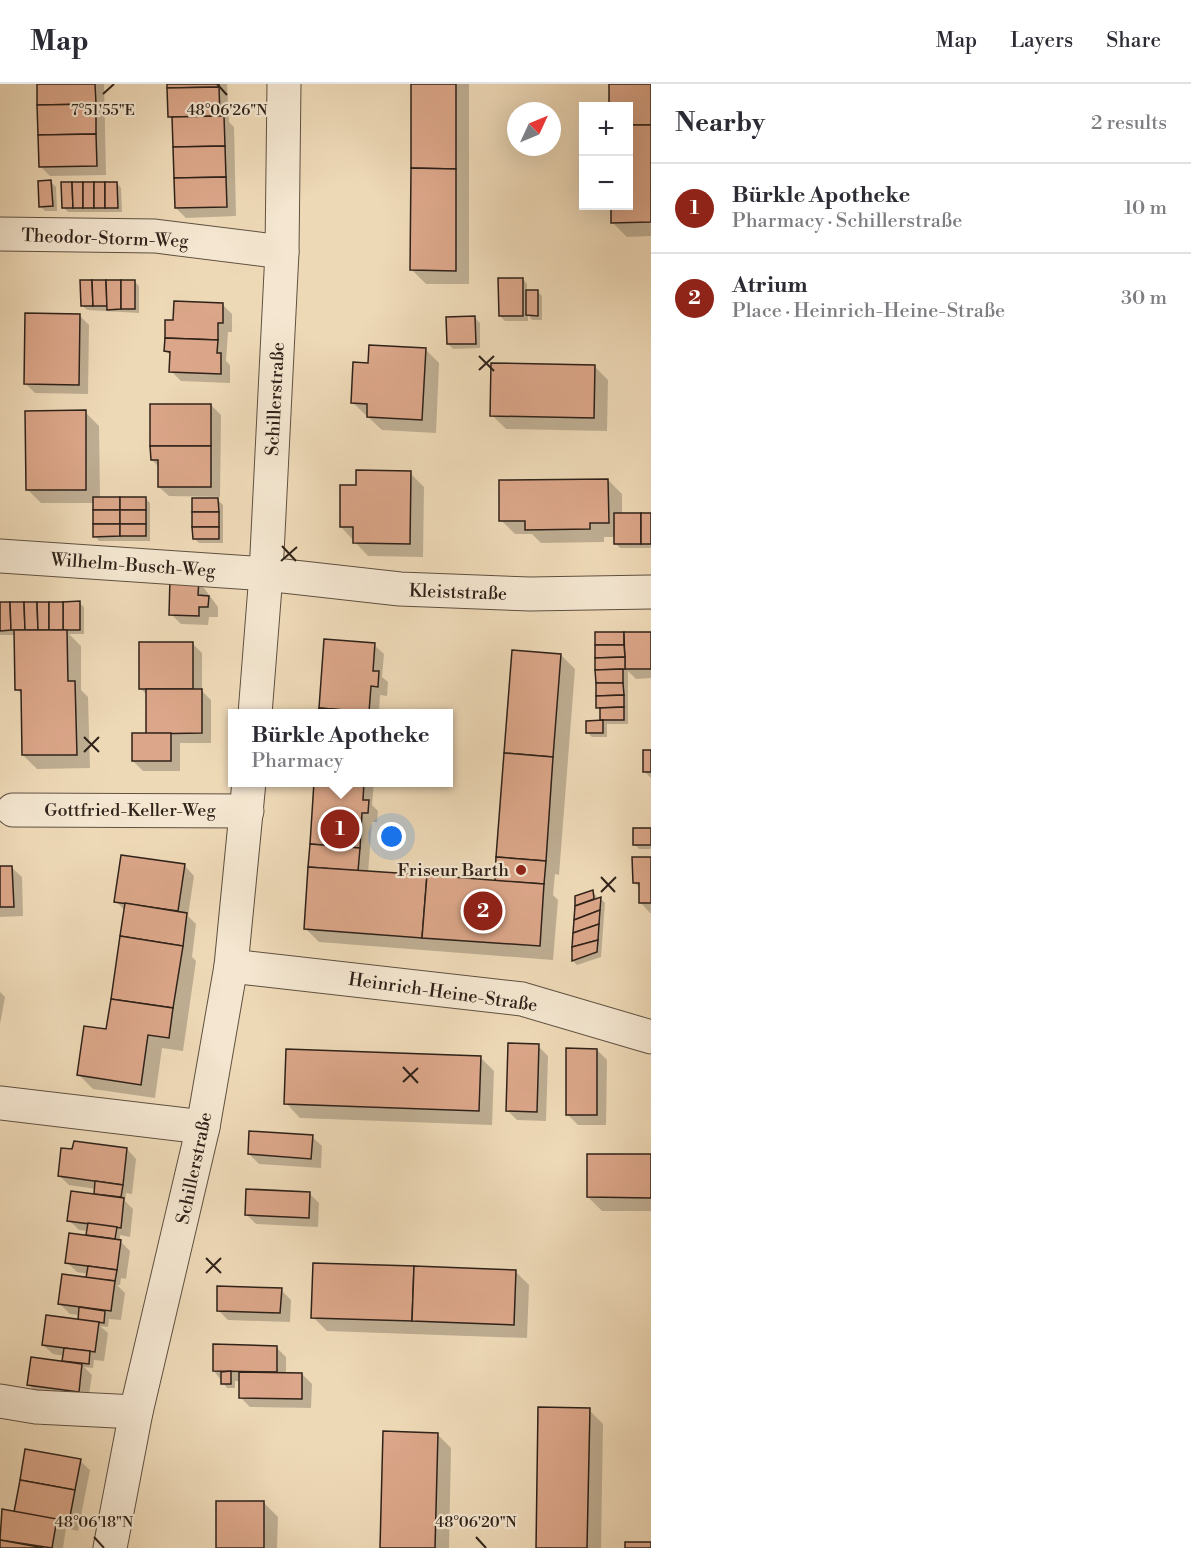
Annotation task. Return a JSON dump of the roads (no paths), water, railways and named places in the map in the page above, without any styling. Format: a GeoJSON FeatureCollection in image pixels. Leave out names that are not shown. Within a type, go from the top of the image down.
{"type":"FeatureCollection","features":[{"type":"Feature","properties":{"kind":"street","name":"Schillerstraße"},"geometry":{"type":"LineString","coordinates":[[255,709],[266,574],[282,252],[284,84]]}},
{"type":"Feature","properties":{"kind":"street","name":"Theodor-Storm-Weg"},"geometry":{"type":"LineString","coordinates":[[0,234],[155,236],[282,252]]}},
{"type":"Feature","properties":{"kind":"street","name":"Wilhelm-Busch-Weg"},"geometry":{"type":"LineString","coordinates":[[0,556],[266,574]]}},
{"type":"Feature","properties":{"kind":"street","name":"Kleiststraße"},"geometry":{"type":"LineString","coordinates":[[266,574],[400,589],[530,594],[651,592]]}},
{"type":"Feature","properties":{"kind":"street","name":"Schillerstraße"},"geometry":{"type":"LineString","coordinates":[[110,1548],[135,1412],[203,1127],[231,966],[248,797]]}},
{"type":"Feature","properties":{"kind":"street","name":"Gottfried-Keller-Weg"},"geometry":{"type":"LineString","coordinates":[[13,810],[248,797]]}},
{"type":"Feature","properties":{"kind":"street","name":"Heinrich-Heine-Straße"},"geometry":{"type":"LineString","coordinates":[[231,966],[522,999],[651,1036]]}},
{"type":"Feature","properties":{"kind":"street"},"geometry":{"type":"LineString","coordinates":[[0,1103],[203,1127]]}},
{"type":"Feature","properties":{"kind":"street"},"geometry":{"type":"LineString","coordinates":[[0,1401],[36,1407],[135,1412]]}},
{"type":"Feature","properties":{"kind":"place","name":"Bürkle Apotheke"},"geometry":{"type":"Point","coordinates":[340,829]}},
{"type":"Feature","properties":{"kind":"place","name":"Friseur Barth"},"geometry":{"type":"Point","coordinates":[521,870]}},
{"type":"Feature","properties":{"kind":"place","name":"Atrium"},"geometry":{"type":"Point","coordinates":[483,911]}}]}
